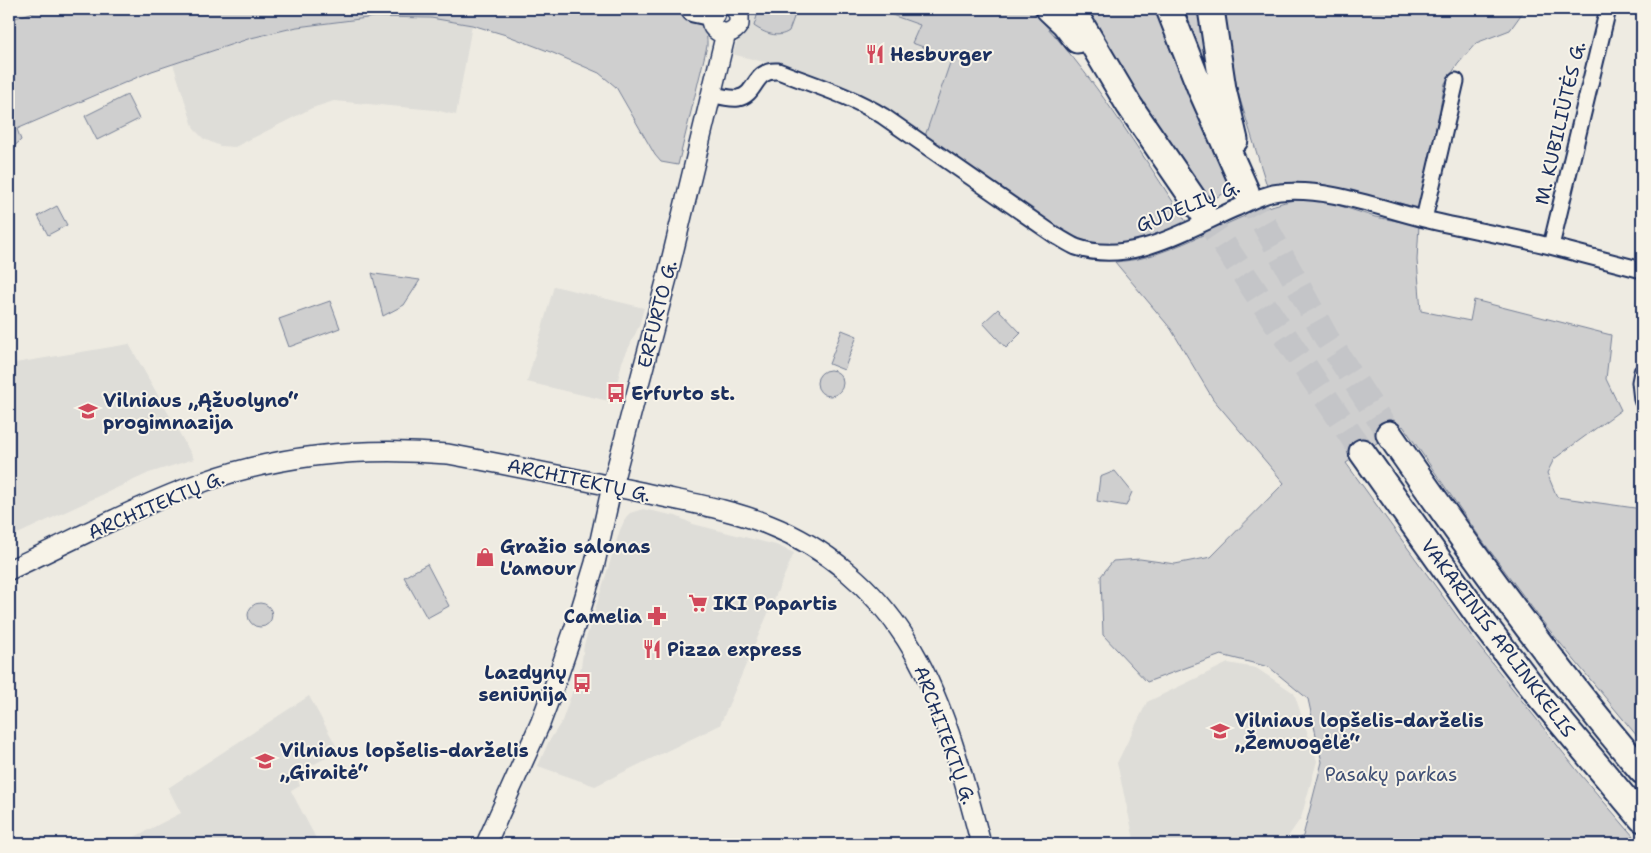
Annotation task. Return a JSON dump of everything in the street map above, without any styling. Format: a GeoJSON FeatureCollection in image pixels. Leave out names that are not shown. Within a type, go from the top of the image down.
{"type":"FeatureCollection","features":[{"type":"Feature","properties":{"kind":"highway"},"geometry":{"type":"LineString","coordinates":[[1049,9],[1064,23],[1129,105]]}},
{"type":"Feature","properties":{"kind":"highway"},"geometry":{"type":"LineString","coordinates":[[1072,9],[1129,105],[1203,213]]}},
{"type":"Feature","properties":{"kind":"highway"},"geometry":{"type":"LineString","coordinates":[[1169,9],[1201,90],[1246,191],[1224,89],[1211,9]]}},
{"type":"Feature","properties":{"kind":"highway","name":"VAKARINIS APLINKKELIS"},"geometry":{"type":"LineString","coordinates":[[1389,434],[1458,534],[1512,607],[1642,771]]}},
{"type":"Feature","properties":{"kind":"highway","name":"VAKARINIS APLINKKELIS"},"geometry":{"type":"LineString","coordinates":[[1362,452],[1430,550],[1540,697],[1642,819]]}},
{"type":"Feature","properties":{"kind":"street","name":"M. KUBILIŪTĖS G."},"geometry":{"type":"LineString","coordinates":[[1551,246],[1608,9]]}},
{"type":"Feature","properties":{"kind":"street","name":"ERFURTO G."},"geometry":{"type":"LineString","coordinates":[[486,844],[525,757],[558,676],[595,563],[612,486],[667,278],[726,34],[715,29],[711,19],[723,10]]}},
{"type":"Feature","properties":{"kind":"street","name":"GUDELIŲ G."},"geometry":{"type":"LineString","coordinates":[[711,94],[728,98],[744,96],[762,75],[778,71],[847,97],[866,105],[883,116],[1056,236],[1075,246],[1094,251],[1113,252],[1141,248],[1165,241],[1277,192],[1301,190],[1323,193],[1424,219],[1551,246],[1642,270]]}},
{"type":"Feature","properties":{"kind":"street"},"geometry":{"type":"LineString","coordinates":[[1424,219],[1456,81]]}},
{"type":"Feature","properties":{"kind":"street"},"geometry":{"type":"LineString","coordinates":[[1642,372],[1640,382],[1642,400]]}},
{"type":"Feature","properties":{"kind":"street","name":"ARCHITEKTŲ G."},"geometry":{"type":"LineString","coordinates":[[9,570],[136,510],[206,481],[261,466],[326,454],[394,450],[448,454],[714,508],[769,525],[800,539],[825,555],[869,591],[886,611],[906,639],[932,690],[964,780],[981,844]]}},
{"type":"Feature","properties":{"kind":"shaded area"},"geometry":{"type":"Polygon","coordinates":[[[750,9],[875,9],[920,25],[912,44],[952,57],[925,136],[870,98],[792,69],[732,54],[750,9]]]}},
{"type":"Feature","properties":{"kind":"shaded area"},"geometry":{"type":"Polygon","coordinates":[[[375,17],[432,18],[472,25],[456,115],[435,110],[334,101],[312,108],[235,147],[220,146],[204,139],[194,129],[173,64],[251,38],[297,27],[375,17]]]}},
{"type":"Feature","properties":{"kind":"shaded area"},"geometry":{"type":"Polygon","coordinates":[[[554,286],[644,308],[639,326],[622,362],[613,402],[527,382],[554,286]]]}},
{"type":"Feature","properties":{"kind":"shaded area","name":"Vilniaus „Ąžuolyno“ progimnazija"},"geometry":{"type":"Polygon","coordinates":[[[129,344],[194,459],[149,473],[9,538],[9,352],[15,363],[129,344]]]}},
{"type":"Feature","properties":{"kind":"shaded area"},"geometry":{"type":"Polygon","coordinates":[[[643,509],[676,516],[693,524],[776,545],[794,553],[720,725],[595,786],[538,766],[548,743],[562,721],[581,667],[584,645],[620,530],[630,513],[643,509]]]}},
{"type":"Feature","properties":{"kind":"shaded area","name":"Vilniaus lopšelis-darželis „Žemuogėlė“"},"geometry":{"type":"Polygon","coordinates":[[[1228,663],[1256,668],[1294,693],[1317,761],[1301,818],[1283,844],[1135,844],[1117,763],[1147,702],[1228,663]]]}},
{"type":"Feature","properties":{"kind":"shaded area","name":"Vilniaus lopšelis-darželis „Giraitė“"},"geometry":{"type":"Polygon","coordinates":[[[309,696],[339,751],[303,770],[306,777],[298,781],[300,786],[291,791],[319,844],[121,844],[181,813],[168,788],[309,696]]]}},
{"type":"Feature","properties":{"kind":"green space"},"geometry":{"type":"Polygon","coordinates":[[[43,9],[658,9],[685,15],[699,22],[704,28],[707,46],[678,165],[661,162],[655,155],[616,87],[599,73],[506,35],[472,25],[431,18],[375,17],[297,27],[251,38],[152,71],[17,129],[21,140],[9,151],[9,20],[43,9]]]}},
{"type":"Feature","properties":{"kind":"green space"},"geometry":{"type":"Polygon","coordinates":[[[759,9],[797,9],[789,31],[776,35],[762,31],[754,26],[759,9]]]}},
{"type":"Feature","properties":{"kind":"green space"},"geometry":{"type":"Polygon","coordinates":[[[875,9],[1030,9],[1053,33],[1094,85],[1187,223],[1146,239],[1118,245],[1090,243],[1075,238],[1054,227],[925,136],[952,57],[912,43],[920,25],[875,9]]]}},
{"type":"Feature","properties":{"kind":"green space"},"geometry":{"type":"Polygon","coordinates":[[[1083,9],[1162,9],[1230,190],[1210,201],[1099,36],[1083,9]]]}},
{"type":"Feature","properties":{"kind":"green space"},"geometry":{"type":"Polygon","coordinates":[[[1181,9],[1199,9],[1211,86],[1181,9]]]}},
{"type":"Feature","properties":{"kind":"green space"},"geometry":{"type":"Polygon","coordinates":[[[1222,9],[1525,9],[1510,30],[1476,43],[1445,83],[1420,208],[1324,186],[1295,182],[1267,186],[1239,96],[1228,48],[1222,9]]]}},
{"type":"Feature","properties":{"kind":"green space"},"geometry":{"type":"Polygon","coordinates":[[[127,95],[139,119],[97,140],[85,116],[127,95]]]}},
{"type":"Feature","properties":{"kind":"green space","name":"Pasakų parkas"},"geometry":{"type":"Polygon","coordinates":[[[1294,200],[1313,200],[1334,204],[1375,217],[1419,225],[1417,260],[1421,311],[1470,321],[1474,300],[1611,335],[1606,379],[1621,410],[1554,459],[1547,473],[1557,497],[1642,509],[1642,742],[1542,621],[1479,536],[1403,426],[1346,463],[1481,649],[1580,774],[1640,844],[1294,844],[1303,836],[1322,762],[1308,699],[1269,667],[1221,655],[1147,682],[1103,635],[1101,576],[1113,561],[1140,559],[1175,564],[1211,557],[1284,483],[1213,399],[1171,329],[1115,262],[1138,259],[1165,251],[1237,219],[1294,200]]]}},
{"type":"Feature","properties":{"kind":"green space"},"geometry":{"type":"Polygon","coordinates":[[[57,206],[67,225],[48,235],[38,216],[57,206]]]}},
{"type":"Feature","properties":{"kind":"green space"},"geometry":{"type":"Polygon","coordinates":[[[372,273],[420,280],[404,305],[383,316],[372,273]]]}},
{"type":"Feature","properties":{"kind":"green space"},"geometry":{"type":"Polygon","coordinates":[[[330,301],[340,328],[289,347],[279,319],[330,301]]]}},
{"type":"Feature","properties":{"kind":"green space"},"geometry":{"type":"Polygon","coordinates":[[[998,309],[1021,333],[1006,348],[983,323],[998,309]]]}},
{"type":"Feature","properties":{"kind":"green space"},"geometry":{"type":"Polygon","coordinates":[[[842,330],[857,336],[844,370],[829,364],[842,330]]]}},
{"type":"Feature","properties":{"kind":"green space"},"geometry":{"type":"Polygon","coordinates":[[[830,370],[839,374],[843,383],[839,392],[830,396],[821,392],[817,383],[821,374],[830,370]]]}},
{"type":"Feature","properties":{"kind":"green space"},"geometry":{"type":"Polygon","coordinates":[[[1115,471],[1132,492],[1126,506],[1097,501],[1100,477],[1115,471]]]}},
{"type":"Feature","properties":{"kind":"green space"},"geometry":{"type":"Polygon","coordinates":[[[427,564],[449,606],[427,618],[404,577],[427,564]]]}},
{"type":"Feature","properties":{"kind":"green space"},"geometry":{"type":"Polygon","coordinates":[[[260,603],[268,607],[272,615],[268,623],[260,627],[252,623],[248,615],[252,607],[260,603]]]}},
{"type":"Feature","properties":{"kind":"tunnel"},"geometry":{"type":"LineString","coordinates":[[1246,191],[1326,337],[1389,434]]}},
{"type":"Feature","properties":{"kind":"tunnel"},"geometry":{"type":"LineString","coordinates":[[1203,213],[1362,452]]}},
{"type":"Feature","properties":{"kind":"place","name":"Hesburger"},"geometry":{"type":"Point","coordinates":[875,54]}},
{"type":"Feature","properties":{"kind":"place","name":"Erfurto st."},"geometry":{"type":"Point","coordinates":[616,393]}},
{"type":"Feature","properties":{"kind":"place","name":"Vilniaus „Ąžuolyno“ progimnazija"},"geometry":{"type":"Point","coordinates":[88,411]}},
{"type":"Feature","properties":{"kind":"place","name":"Gražio salonas L'amour"},"geometry":{"type":"Point","coordinates":[485,557]}},
{"type":"Feature","properties":{"kind":"place","name":"IKI Papartis"},"geometry":{"type":"Point","coordinates":[698,603]}},
{"type":"Feature","properties":{"kind":"place","name":"Camelia"},"geometry":{"type":"Point","coordinates":[657,616]}},
{"type":"Feature","properties":{"kind":"place","name":"Pizza express"},"geometry":{"type":"Point","coordinates":[652,649]}},
{"type":"Feature","properties":{"kind":"place","name":"Lazdynų seniūnija"},"geometry":{"type":"Point","coordinates":[582,683]}},
{"type":"Feature","properties":{"kind":"place","name":"Vilniaus lopšelis-darželis „Žemuogėlė“"},"geometry":{"type":"Point","coordinates":[1220,731]}},
{"type":"Feature","properties":{"kind":"place","name":"Vilniaus lopšelis-darželis „Giraitė“"},"geometry":{"type":"Point","coordinates":[265,761]}}]}
